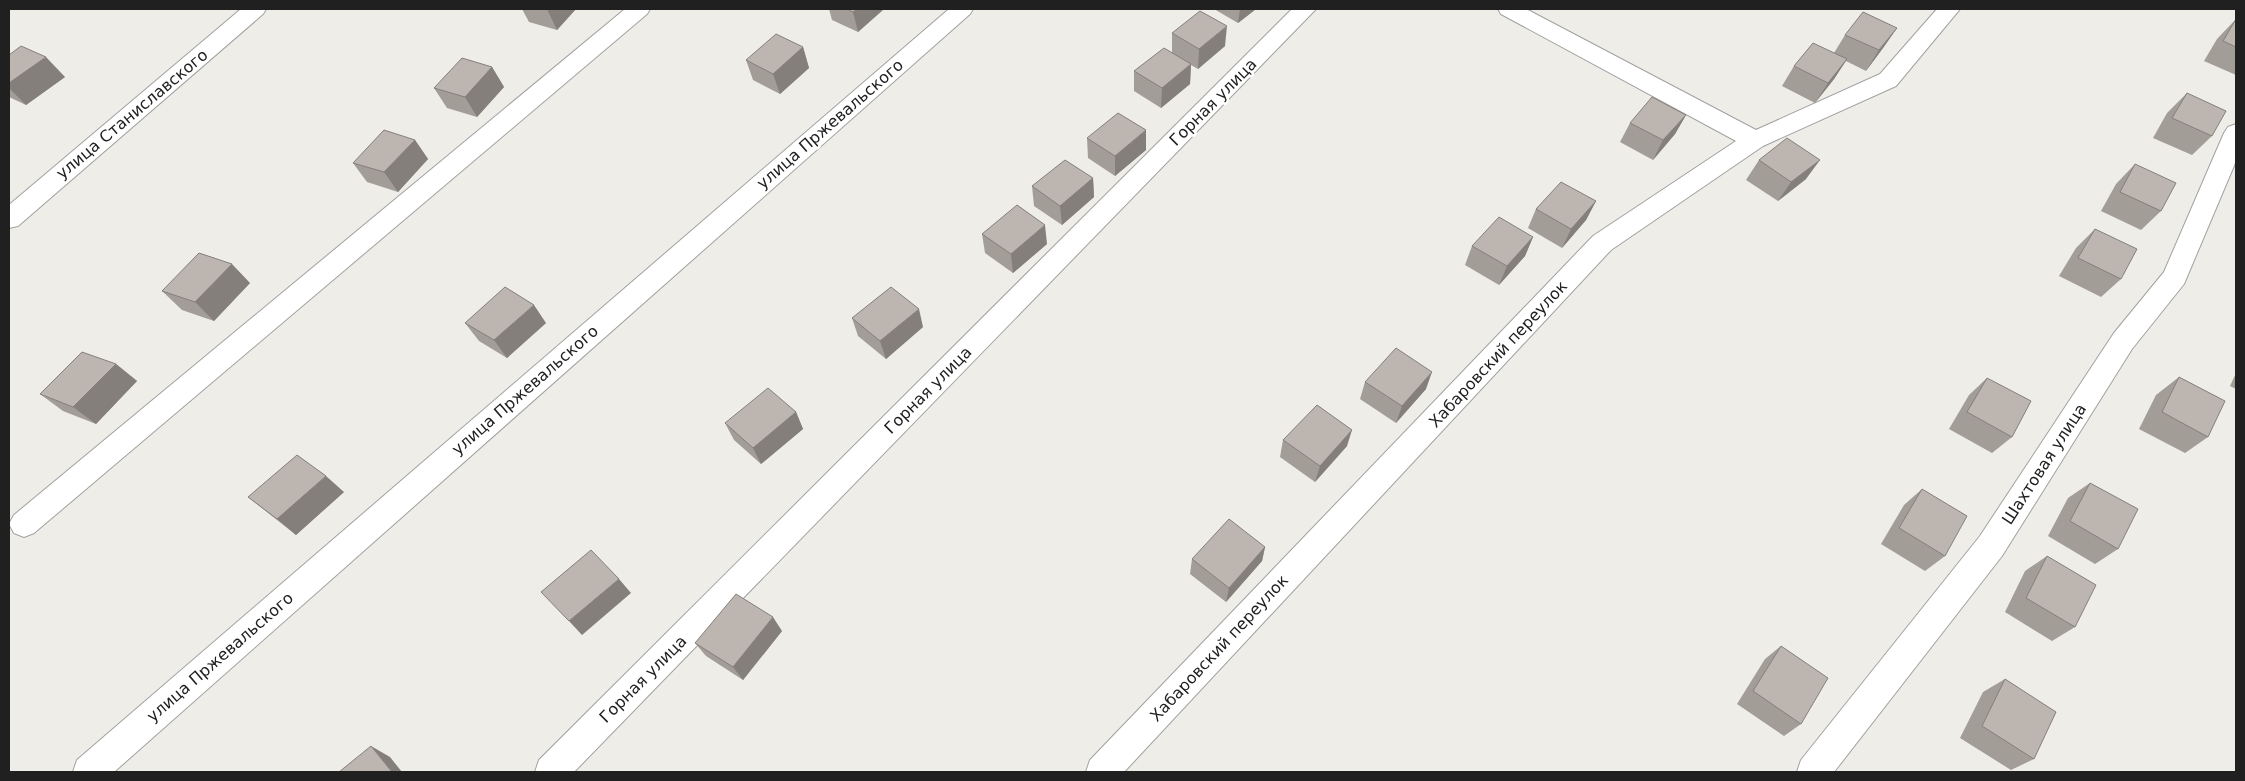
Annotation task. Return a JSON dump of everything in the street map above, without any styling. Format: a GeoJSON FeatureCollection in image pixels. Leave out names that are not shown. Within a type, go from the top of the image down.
{"type":"FeatureCollection","features":[{"type":"Feature","properties":{"kind":"street","name":"улица Станиславского"},"geometry":{"type":"LineString","coordinates":[[9,219],[255,9]]}},
{"type":"Feature","properties":{"kind":"street"},"geometry":{"type":"LineString","coordinates":[[24,524],[639,9]]}},
{"type":"Feature","properties":{"kind":"street","name":"улица Пржевальского"},"geometry":{"type":"LineString","coordinates":[[89,772],[962,9]]}},
{"type":"Feature","properties":{"kind":"street","name":"Горная улица"},"geometry":{"type":"LineString","coordinates":[[551,772],[1306,9]]}},
{"type":"Feature","properties":{"kind":"street"},"geometry":{"type":"LineString","coordinates":[[1509,9],[1755,140]]}},
{"type":"Feature","properties":{"kind":"street","name":"Хабаровский переулок"},"geometry":{"type":"LineString","coordinates":[[1102,772],[1602,244],[1755,140],[1888,80],[1949,9]]}},
{"type":"Feature","properties":{"kind":"street","name":"Шахтовая улица"},"geometry":{"type":"LineString","coordinates":[[1813,772],[1992,546],[2123,341],[2175,277],[2236,133]]}},
{"type":"Feature","properties":{"kind":"building"},"geometry":{"type":"Polygon","coordinates":[[[1200,11],[1227,26],[1199,49],[1172,33],[1200,11]]]}},
{"type":"Feature","properties":{"kind":"building"},"geometry":{"type":"Polygon","coordinates":[[[1863,12],[1897,28],[1879,50],[1845,35],[1863,12]]]}},
{"type":"Feature","properties":{"kind":"building"},"geometry":{"type":"Polygon","coordinates":[[[2236,19],[2236,47],[2223,41],[2236,19]]]}},
{"type":"Feature","properties":{"kind":"building"},"geometry":{"type":"Polygon","coordinates":[[[776,34],[803,47],[773,74],[746,60],[776,34]]]}},
{"type":"Feature","properties":{"kind":"building"},"geometry":{"type":"Polygon","coordinates":[[[1813,43],[1847,59],[1828,83],[1794,66],[1813,43]]]}},
{"type":"Feature","properties":{"kind":"building"},"geometry":{"type":"Polygon","coordinates":[[[21,46],[46,57],[9,83],[9,55],[21,46]]]}},
{"type":"Feature","properties":{"kind":"building"},"geometry":{"type":"Polygon","coordinates":[[[1164,48],[1191,64],[1162,88],[1134,71],[1164,48]]]}},
{"type":"Feature","properties":{"kind":"building"},"geometry":{"type":"Polygon","coordinates":[[[462,58],[492,67],[465,97],[434,88],[462,58]]]}},
{"type":"Feature","properties":{"kind":"building"},"geometry":{"type":"Polygon","coordinates":[[[2187,93],[2226,111],[2212,136],[2172,118],[2187,93]]]}},
{"type":"Feature","properties":{"kind":"building"},"geometry":{"type":"Polygon","coordinates":[[[1652,97],[1686,115],[1663,140],[1630,123],[1652,97]]]}},
{"type":"Feature","properties":{"kind":"building"},"geometry":{"type":"Polygon","coordinates":[[[1118,113],[1146,130],[1115,156],[1087,138],[1118,113]]]}},
{"type":"Feature","properties":{"kind":"building"},"geometry":{"type":"Polygon","coordinates":[[[384,130],[415,140],[384,172],[353,163],[384,130]]]}},
{"type":"Feature","properties":{"kind":"building"},"geometry":{"type":"Polygon","coordinates":[[[1787,138],[1820,160],[1791,182],[1759,160],[1787,138]]]}},
{"type":"Feature","properties":{"kind":"building"},"geometry":{"type":"Polygon","coordinates":[[[1065,160],[1093,178],[1060,206],[1032,186],[1065,160]]]}},
{"type":"Feature","properties":{"kind":"building"},"geometry":{"type":"Polygon","coordinates":[[[2135,164],[2176,183],[2161,211],[2120,192],[2135,164]]]}},
{"type":"Feature","properties":{"kind":"building"},"geometry":{"type":"Polygon","coordinates":[[[1561,182],[1596,201],[1571,229],[1536,209],[1561,182]]]}},
{"type":"Feature","properties":{"kind":"building"},"geometry":{"type":"Polygon","coordinates":[[[1017,205],[1045,225],[1011,254],[982,234],[1017,205]]]}},
{"type":"Feature","properties":{"kind":"building"},"geometry":{"type":"Polygon","coordinates":[[[1499,217],[1533,237],[1507,266],[1472,246],[1499,217]]]}},
{"type":"Feature","properties":{"kind":"building"},"geometry":{"type":"Polygon","coordinates":[[[2095,229],[2137,249],[2121,279],[2078,258],[2095,229]]]}},
{"type":"Feature","properties":{"kind":"building"},"geometry":{"type":"Polygon","coordinates":[[[199,253],[232,264],[195,302],[162,291],[199,253]]]}},
{"type":"Feature","properties":{"kind":"building"},"geometry":{"type":"Polygon","coordinates":[[[505,287],[534,305],[494,340],[465,323],[505,287]]]}},
{"type":"Feature","properties":{"kind":"building"},"geometry":{"type":"Polygon","coordinates":[[[891,287],[919,309],[880,341],[852,318],[891,287]]]}},
{"type":"Feature","properties":{"kind":"building"},"geometry":{"type":"Polygon","coordinates":[[[1396,348],[1432,372],[1402,406],[1365,382],[1396,348]]]}},
{"type":"Feature","properties":{"kind":"building"},"geometry":{"type":"Polygon","coordinates":[[[82,352],[116,364],[73,407],[40,394],[82,352]]]}},
{"type":"Feature","properties":{"kind":"building"},"geometry":{"type":"Polygon","coordinates":[[[2179,377],[2225,401],[2208,437],[2162,412],[2179,377]]]}},
{"type":"Feature","properties":{"kind":"building"},"geometry":{"type":"Polygon","coordinates":[[[1987,378],[2031,401],[2012,437],[1967,412],[1987,378]]]}},
{"type":"Feature","properties":{"kind":"building"},"geometry":{"type":"Polygon","coordinates":[[[768,388],[796,412],[753,448],[725,423],[768,388]]]}},
{"type":"Feature","properties":{"kind":"building"},"geometry":{"type":"Polygon","coordinates":[[[1317,405],[1352,430],[1320,466],[1283,440],[1317,405]]]}},
{"type":"Feature","properties":{"kind":"building"},"geometry":{"type":"Polygon","coordinates":[[[297,455],[326,476],[277,519],[248,497],[297,455]]]}},
{"type":"Feature","properties":{"kind":"building"},"geometry":{"type":"Polygon","coordinates":[[[2090,483],[2138,509],[2118,549],[2070,521],[2090,483]]]}},
{"type":"Feature","properties":{"kind":"building"},"geometry":{"type":"Polygon","coordinates":[[[1922,489],[1967,516],[1945,556],[1899,528],[1922,489]]]}},
{"type":"Feature","properties":{"kind":"building"},"geometry":{"type":"Polygon","coordinates":[[[1229,519],[1265,547],[1229,588],[1192,559],[1229,519]]]}},
{"type":"Feature","properties":{"kind":"building"},"geometry":{"type":"Polygon","coordinates":[[[591,550],[619,579],[569,621],[541,592],[591,550]]]}},
{"type":"Feature","properties":{"kind":"building"},"geometry":{"type":"Polygon","coordinates":[[[2047,556],[2096,585],[2075,627],[2026,598],[2047,556]]]}},
{"type":"Feature","properties":{"kind":"building"},"geometry":{"type":"Polygon","coordinates":[[[736,594],[773,617],[733,667],[695,643],[736,594]]]}},
{"type":"Feature","properties":{"kind":"building"},"geometry":{"type":"Polygon","coordinates":[[[1781,646],[1828,678],[1801,724],[1753,691],[1781,646]]]}},
{"type":"Feature","properties":{"kind":"building"},"geometry":{"type":"Polygon","coordinates":[[[2005,679],[2056,712],[2034,759],[1982,726],[2005,679]]]}},
{"type":"Feature","properties":{"kind":"building"},"geometry":{"type":"Polygon","coordinates":[[[371,746],[392,772],[339,772],[371,746]]]}}]}
